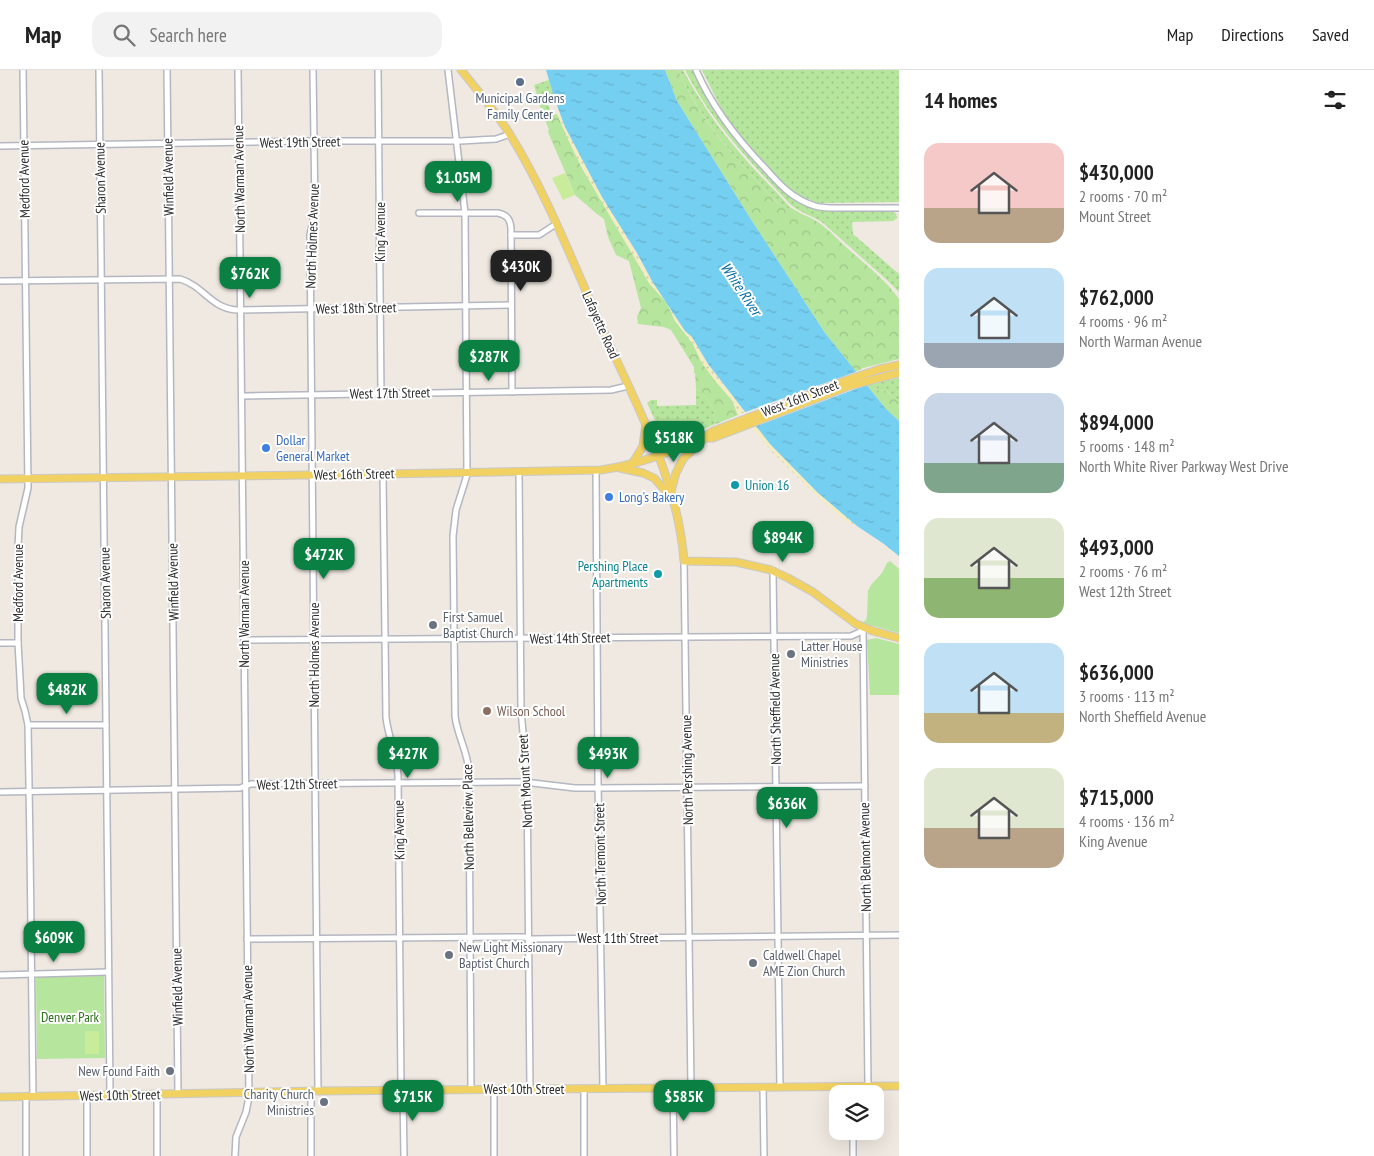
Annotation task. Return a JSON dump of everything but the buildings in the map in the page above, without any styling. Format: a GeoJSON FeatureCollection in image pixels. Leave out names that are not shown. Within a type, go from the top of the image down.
{"type":"FeatureCollection","features":[{"type":"Feature","properties":{"kind":"main road","name":"Lafayette Road"},"geometry":{"type":"LineString","coordinates":[[461,70],[510,134],[533,174],[659,456]]}},
{"type":"Feature","properties":{"kind":"main road","name":"West 16th Street"},"geometry":{"type":"LineString","coordinates":[[722,430],[847,380],[899,365]]}},
{"type":"Feature","properties":{"kind":"main road","name":"West 16th Street"},"geometry":{"type":"LineString","coordinates":[[0,479],[596,470],[632,464],[659,456],[704,438],[711,432],[722,430],[849,386],[899,373]]}},
{"type":"Feature","properties":{"kind":"main road"},"geometry":{"type":"LineString","coordinates":[[632,464],[643,446],[646,425],[673,438],[704,438]]}},
{"type":"Feature","properties":{"kind":"main road"},"geometry":{"type":"LineString","coordinates":[[671,491],[676,473],[683,459],[704,438]]}},
{"type":"Feature","properties":{"kind":"main road","name":"North Pershing Avenue"},"geometry":{"type":"LineString","coordinates":[[659,456],[674,500],[680,525],[684,560]]}},
{"type":"Feature","properties":{"kind":"main road"},"geometry":{"type":"LineString","coordinates":[[617,467],[643,473],[654,478],[674,500]]}},
{"type":"Feature","properties":{"kind":"main road"},"geometry":{"type":"LineString","coordinates":[[684,560],[722,560],[773,571],[805,587],[846,618],[863,628],[899,638]]}},
{"type":"Feature","properties":{"kind":"main road","name":"West 10th Street"},"geometry":{"type":"LineString","coordinates":[[884,1086],[899,1086]]}},
{"type":"Feature","properties":{"kind":"main road","name":"West 10th Street"},"geometry":{"type":"LineString","coordinates":[[0,1097],[403,1090],[763,1087],[829,1088]]}},
{"type":"Feature","properties":{"kind":"street","name":"Medford Avenue"},"geometry":{"type":"LineString","coordinates":[[23,70],[28,479],[27,494],[19,527],[18,644],[21,698],[28,725],[32,974],[26,1156]]}},
{"type":"Feature","properties":{"kind":"street","name":"Sharon Avenue"},"geometry":{"type":"LineString","coordinates":[[99,70],[110,1095]]}},
{"type":"Feature","properties":{"kind":"street","name":"Winfield Avenue"},"geometry":{"type":"LineString","coordinates":[[167,70],[178,1094]]}},
{"type":"Feature","properties":{"kind":"street","name":"North Warman Avenue"},"geometry":{"type":"LineString","coordinates":[[235,1156],[236,1137],[246,1112],[249,1092],[238,70]]}},
{"type":"Feature","properties":{"kind":"street","name":"North Holmes Avenue"},"geometry":{"type":"LineString","coordinates":[[311,1156],[315,1091],[317,938],[310,309],[310,235],[315,210],[314,70]]}},
{"type":"Feature","properties":{"kind":"street","name":"King Avenue"},"geometry":{"type":"LineString","coordinates":[[378,70],[381,394]]}},
{"type":"Feature","properties":{"kind":"street","name":"North Belleview Place"},"geometry":{"type":"LineString","coordinates":[[448,70],[465,213],[467,472],[456,509],[453,527],[456,720],[459,737],[468,762],[470,782],[471,1090]]}},
{"type":"Feature","properties":{"kind":"street"},"geometry":{"type":"LineString","coordinates":[[696,70],[716,108],[743,144],[781,186],[795,197],[803,202],[829,208],[899,208]]}},
{"type":"Feature","properties":{"kind":"street","name":"West 19th Street"},"geometry":{"type":"LineString","coordinates":[[0,146],[456,141],[496,140],[510,134]]}},
{"type":"Feature","properties":{"kind":"street"},"geometry":{"type":"LineString","coordinates":[[419,213],[498,213],[507,216],[512,228],[512,392]]}},
{"type":"Feature","properties":{"kind":"street"},"geometry":{"type":"LineString","coordinates":[[511,235],[538,235],[556,224]]}},
{"type":"Feature","properties":{"kind":"street","name":"West 18th Street"},"geometry":{"type":"LineString","coordinates":[[0,281],[180,279],[197,286],[211,300],[232,310],[511,305]]}},
{"type":"Feature","properties":{"kind":"street","name":"West 17th Street"},"geometry":{"type":"LineString","coordinates":[[242,396],[611,390],[628,386]]}},
{"type":"Feature","properties":{"kind":"street","name":"North Tremont Street"},"geometry":{"type":"LineString","coordinates":[[596,470],[603,1089]]}},
{"type":"Feature","properties":{"kind":"street","name":"North Mount Street"},"geometry":{"type":"LineString","coordinates":[[519,472],[521,720],[527,782],[530,1089]]}},
{"type":"Feature","properties":{"kind":"street","name":"King Avenue"},"geometry":{"type":"LineString","coordinates":[[383,474],[386,717],[389,736],[396,758],[398,783],[401,1085],[403,1090],[404,1156]]}},
{"type":"Feature","properties":{"kind":"street","name":"North Pershing Avenue"},"geometry":{"type":"LineString","coordinates":[[684,560],[691,1088]]}},
{"type":"Feature","properties":{"kind":"street","name":"North Sheffield Avenue"},"geometry":{"type":"LineString","coordinates":[[773,571],[780,1087]]}},
{"type":"Feature","properties":{"kind":"street","name":"West 14th Street"},"geometry":{"type":"LineString","coordinates":[[244,640],[851,636],[860,632],[863,628]]}},
{"type":"Feature","properties":{"kind":"street","name":"North Belmont Avenue"},"geometry":{"type":"LineString","coordinates":[[863,628],[868,1085]]}},
{"type":"Feature","properties":{"kind":"street"},"geometry":{"type":"LineString","coordinates":[[0,644],[18,644]]}},
{"type":"Feature","properties":{"kind":"street"},"geometry":{"type":"LineString","coordinates":[[28,725],[106,725]]}},
{"type":"Feature","properties":{"kind":"street","name":"West 12th Street"},"geometry":{"type":"LineString","coordinates":[[0,792],[240,788],[249,784],[315,783],[527,782],[575,788],[865,786]]}},
{"type":"Feature","properties":{"kind":"street","name":"West 11th Street"},"geometry":{"type":"LineString","coordinates":[[247,939],[689,938],[899,935]]}},
{"type":"Feature","properties":{"kind":"street"},"geometry":{"type":"LineString","coordinates":[[0,975],[108,972]]}},
{"type":"Feature","properties":{"kind":"street"},"geometry":{"type":"LineString","coordinates":[[763,1087],[764,1156]]}},
{"type":"Feature","properties":{"kind":"street"},"geometry":{"type":"LineString","coordinates":[[673,1088],[674,1156]]}},
{"type":"Feature","properties":{"kind":"street"},"geometry":{"type":"LineString","coordinates":[[584,1089],[584,1156]]}},
{"type":"Feature","properties":{"kind":"street"},"geometry":{"type":"LineString","coordinates":[[494,1090],[494,1156]]}},
{"type":"Feature","properties":{"kind":"street"},"geometry":{"type":"LineString","coordinates":[[157,1094],[158,1156]]}},
{"type":"Feature","properties":{"kind":"street"},"geometry":{"type":"LineString","coordinates":[[87,1096],[87,1156]]}},
{"type":"Feature","properties":{"kind":"street"},"geometry":{"type":"LineString","coordinates":[[853,1140],[853,1156]]}},
{"type":"Feature","properties":{"kind":"green space"},"geometry":{"type":"Polygon","coordinates":[[[665,70],[678,70],[685,85],[713,129],[734,156],[772,198],[783,206],[822,225],[888,285],[899,299],[899,359],[863,368],[856,372],[825,333],[752,221],[677,101],[665,70]]]}},
{"type":"Feature","properties":{"kind":"green space"},"geometry":{"type":"Polygon","coordinates":[[[678,70],[683,70],[702,103],[752,167],[790,207],[822,225],[774,200],[733,155],[712,128],[693,100],[678,70]]]}},
{"type":"Feature","properties":{"kind":"green space"},"geometry":{"type":"Polygon","coordinates":[[[685,70],[692,70],[717,114],[747,154],[791,198],[815,209],[896,213],[897,218],[893,221],[852,222],[853,234],[899,274],[899,292],[823,223],[791,205],[733,142],[695,89],[685,70]]]}},
{"type":"Feature","properties":{"kind":"green space"},"geometry":{"type":"Polygon","coordinates":[[[702,70],[899,70],[899,202],[817,203],[790,191],[761,161],[727,120],[702,70]]]}},
{"type":"Feature","properties":{"kind":"green space"},"geometry":{"type":"Polygon","coordinates":[[[549,80],[554,97],[546,99],[552,115],[549,129],[534,85],[549,80]]]}},
{"type":"Feature","properties":{"kind":"green space"},"geometry":{"type":"Polygon","coordinates":[[[557,114],[582,168],[649,283],[667,303],[675,321],[693,344],[702,363],[732,400],[738,415],[716,424],[710,403],[696,388],[694,367],[671,330],[664,327],[638,324],[637,316],[641,308],[629,261],[616,255],[608,237],[604,219],[575,195],[548,132],[552,115],[557,114]]]}},
{"type":"Feature","properties":{"kind":"green space"},"geometry":{"type":"Polygon","coordinates":[[[565,173],[575,195],[563,200],[552,178],[565,173]]]}},
{"type":"Feature","properties":{"kind":"green space"},"geometry":{"type":"Polygon","coordinates":[[[899,378],[899,402],[887,391],[876,388],[878,382],[899,378]]]}},
{"type":"Feature","properties":{"kind":"green space"},"geometry":{"type":"Polygon","coordinates":[[[878,382],[877,390],[887,391],[899,402],[899,421],[886,409],[867,385],[878,382]]]}},
{"type":"Feature","properties":{"kind":"green space"},"geometry":{"type":"Polygon","coordinates":[[[696,388],[710,403],[716,424],[681,435],[667,432],[660,427],[647,403],[651,400],[657,400],[657,406],[696,405],[696,388]]]}},
{"type":"Feature","properties":{"kind":"green space"},"geometry":{"type":"Polygon","coordinates":[[[890,561],[899,569],[899,633],[862,623],[866,620],[867,616],[868,591],[890,561]]]}},
{"type":"Feature","properties":{"kind":"green space"},"geometry":{"type":"Polygon","coordinates":[[[876,638],[899,644],[899,695],[870,695],[867,640],[876,638]]]}},
{"type":"Feature","properties":{"kind":"green space","name":"Denver Park"},"geometry":{"type":"Polygon","coordinates":[[[104,976],[105,1058],[37,1059],[36,977],[104,976]]]}},
{"type":"Feature","properties":{"kind":"green space"},"geometry":{"type":"Polygon","coordinates":[[[85,1031],[99,1031],[99,1054],[85,1054],[85,1031]]]}},
{"type":"Feature","properties":{"kind":"sand"},"geometry":{"type":"Polygon","coordinates":[[[558,110],[565,128],[665,301],[649,283],[582,168],[557,114],[558,110]]]}},
{"type":"Feature","properties":{"kind":"sand"},"geometry":{"type":"Polygon","coordinates":[[[668,305],[685,331],[692,337],[708,364],[745,412],[738,415],[732,400],[702,363],[693,344],[675,321],[668,305]]]}},
{"type":"Feature","properties":{"kind":"sand"},"geometry":{"type":"Polygon","coordinates":[[[757,427],[768,441],[817,491],[857,526],[844,520],[773,453],[752,428],[757,427]]]}},
{"type":"Feature","properties":{"kind":"water","name":"White River"},"geometry":{"type":"Polygon","coordinates":[[[546,70],[665,70],[677,101],[825,333],[886,409],[899,421],[899,556],[857,526],[817,492],[770,444],[708,364],[692,337],[685,331],[652,281],[602,197],[565,127],[546,70]]]}},
{"type":"Feature","properties":{"kind":"pier"},"geometry":{"type":"Polygon","coordinates":[[[858,371],[869,384],[754,427],[743,413],[858,371]]]}},
{"type":"Feature","properties":{"kind":"place","name":"Municipal Gardens Family Center"},"geometry":{"type":"Point","coordinates":[520,82]}},
{"type":"Feature","properties":{"kind":"place","name":"Dollar General Market"},"geometry":{"type":"Point","coordinates":[266,448]}},
{"type":"Feature","properties":{"kind":"place","name":"Union 16"},"geometry":{"type":"Point","coordinates":[735,485]}},
{"type":"Feature","properties":{"kind":"place","name":"Long's Bakery"},"geometry":{"type":"Point","coordinates":[609,497]}},
{"type":"Feature","properties":{"kind":"place","name":"Pershing Place Apartments"},"geometry":{"type":"Point","coordinates":[658,574]}},
{"type":"Feature","properties":{"kind":"place","name":"First Samuel Baptist Church"},"geometry":{"type":"Point","coordinates":[433,625]}},
{"type":"Feature","properties":{"kind":"place","name":"Latter House Ministries"},"geometry":{"type":"Point","coordinates":[791,654]}},
{"type":"Feature","properties":{"kind":"place","name":"Wilson School"},"geometry":{"type":"Point","coordinates":[487,711]}},
{"type":"Feature","properties":{"kind":"place","name":"New Light Missionary Baptist Church"},"geometry":{"type":"Point","coordinates":[449,955]}},
{"type":"Feature","properties":{"kind":"place","name":"Caldwell Chapel AME Zion Church"},"geometry":{"type":"Point","coordinates":[753,963]}},
{"type":"Feature","properties":{"kind":"place","name":"New Found Faith"},"geometry":{"type":"Point","coordinates":[170,1071]}},
{"type":"Feature","properties":{"kind":"place","name":"Charity Church Ministries"},"geometry":{"type":"Point","coordinates":[324,1102]}}]}
